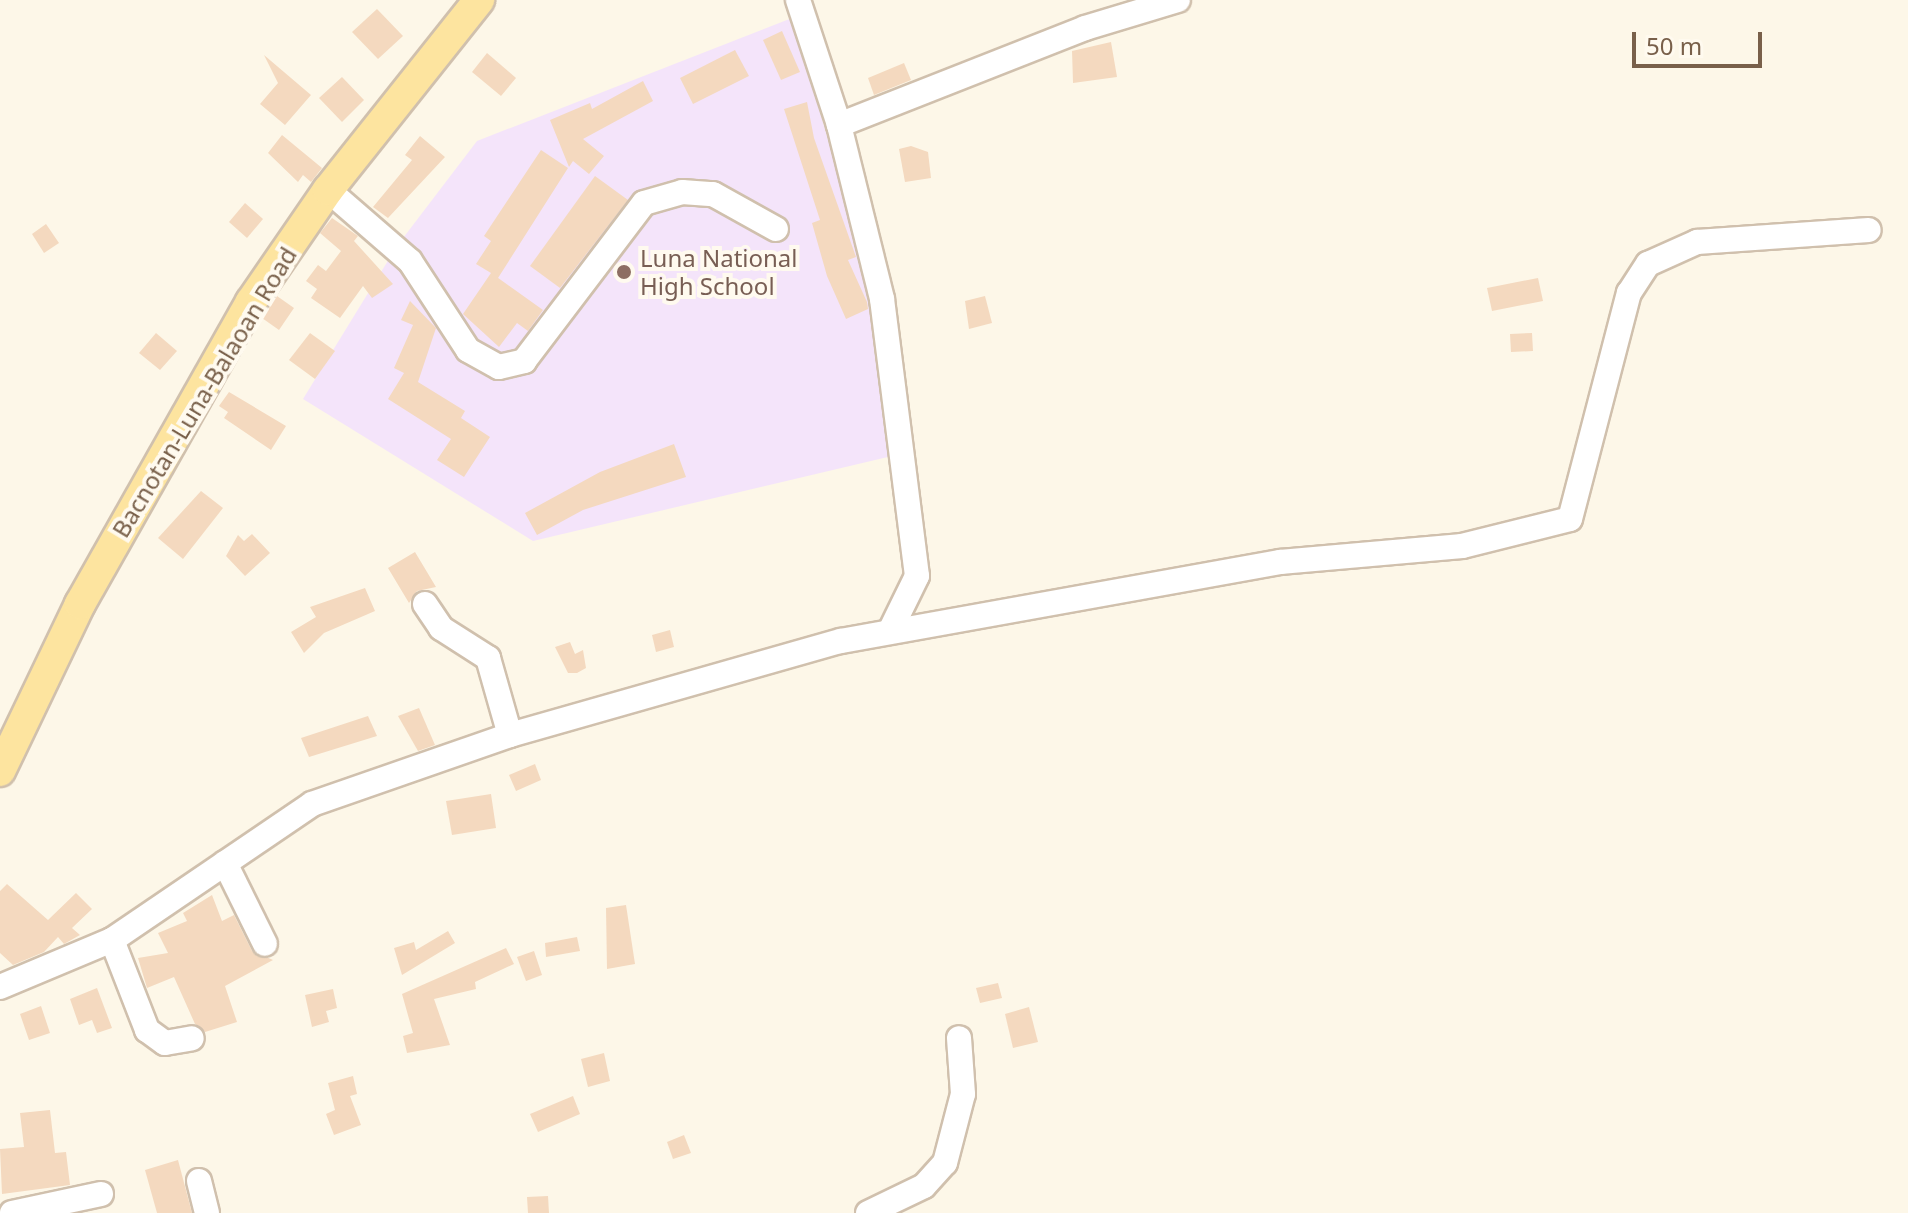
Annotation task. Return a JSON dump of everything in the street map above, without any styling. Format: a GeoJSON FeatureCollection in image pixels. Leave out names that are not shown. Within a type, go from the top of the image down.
{"type":"FeatureCollection","features":[{"type":"Feature","properties":{"kind":"main road","name":"Bacnotan-Luna-Balaoan Road"},"geometry":{"type":"LineString","coordinates":[[0,771],[143,491],[251,302],[328,190],[479,0]]}},
{"type":"Feature","properties":{"kind":"street"},"geometry":{"type":"LineString","coordinates":[[798,0],[839,125],[882,299],[917,576],[890,631]]}},
{"type":"Feature","properties":{"kind":"street"},"geometry":{"type":"LineString","coordinates":[[839,125],[1027,49],[1178,0]]}},
{"type":"Feature","properties":{"kind":"street"},"geometry":{"type":"LineString","coordinates":[[328,190],[410,261],[468,350],[499,367],[524,361],[644,203],[682,192],[713,194],[776,229]]}},
{"type":"Feature","properties":{"kind":"street"},"geometry":{"type":"LineString","coordinates":[[0,987],[112,940],[312,804],[510,735],[890,631],[1280,562],[1462,546],[1570,519],[1629,293],[1648,264],[1697,242],[1869,230]]}},
{"type":"Feature","properties":{"kind":"street"},"geometry":{"type":"LineString","coordinates":[[425,604],[441,628],[488,658],[510,735]]}},
{"type":"Feature","properties":{"kind":"street"},"geometry":{"type":"LineString","coordinates":[[225,863],[265,944]]}},
{"type":"Feature","properties":{"kind":"street"},"geometry":{"type":"LineString","coordinates":[[112,940],[147,1030],[165,1043],[192,1038]]}},
{"type":"Feature","properties":{"kind":"street"},"geometry":{"type":"LineString","coordinates":[[868,1213],[924,1186],[945,1163],[963,1094],[959,1038]]}},
{"type":"Feature","properties":{"kind":"street"},"geometry":{"type":"LineString","coordinates":[[199,1181],[207,1213]]}},
{"type":"Feature","properties":{"kind":"street"},"geometry":{"type":"LineString","coordinates":[[12,1213],[101,1194]]}},
{"type":"Feature","properties":{"kind":"shaded area","name":"Luna National High School"},"geometry":{"type":"Polygon","coordinates":[[[792,18],[875,298],[892,456],[533,541],[303,399],[397,246],[477,141],[792,18]]]}},
{"type":"Feature","properties":{"kind":"building"},"geometry":{"type":"Polygon","coordinates":[[[377,9],[403,36],[378,59],[352,32],[377,9]]]}},
{"type":"Feature","properties":{"kind":"building"},"geometry":{"type":"Polygon","coordinates":[[[782,31],[800,72],[781,80],[763,40],[782,31]]]}},
{"type":"Feature","properties":{"kind":"building"},"geometry":{"type":"Polygon","coordinates":[[[1111,42],[1117,77],[1073,83],[1072,51],[1111,42]]]}},
{"type":"Feature","properties":{"kind":"building"},"geometry":{"type":"Polygon","coordinates":[[[735,50],[749,76],[693,104],[680,78],[735,50]]]}},
{"type":"Feature","properties":{"kind":"building"},"geometry":{"type":"Polygon","coordinates":[[[487,53],[516,78],[501,96],[472,72],[487,53]]]}},
{"type":"Feature","properties":{"kind":"building"},"geometry":{"type":"Polygon","coordinates":[[[264,55],[311,95],[285,125],[260,104],[278,83],[264,55]]]}},
{"type":"Feature","properties":{"kind":"building"},"geometry":{"type":"Polygon","coordinates":[[[904,63],[911,80],[874,95],[868,78],[904,63]]]}},
{"type":"Feature","properties":{"kind":"building"},"geometry":{"type":"Polygon","coordinates":[[[342,77],[364,100],[342,122],[319,98],[342,77]]]}},
{"type":"Feature","properties":{"kind":"building"},"geometry":{"type":"Polygon","coordinates":[[[643,81],[653,101],[583,139],[604,156],[589,174],[573,161],[569,167],[550,120],[590,103],[592,109],[643,81]]]}},
{"type":"Feature","properties":{"kind":"building"},"geometry":{"type":"Polygon","coordinates":[[[807,102],[814,138],[856,257],[848,260],[867,302],[868,309],[846,319],[827,276],[812,223],[820,220],[784,109],[807,102]]]}},
{"type":"Feature","properties":{"kind":"building"},"geometry":{"type":"Polygon","coordinates":[[[282,135],[322,168],[311,182],[303,175],[298,182],[268,153],[282,135]]]}},
{"type":"Feature","properties":{"kind":"building"},"geometry":{"type":"Polygon","coordinates":[[[420,136],[445,157],[388,218],[373,207],[412,160],[405,155],[420,136]]]}},
{"type":"Feature","properties":{"kind":"building"},"geometry":{"type":"Polygon","coordinates":[[[911,146],[928,152],[931,178],[905,182],[899,149],[911,146]]]}},
{"type":"Feature","properties":{"kind":"building"},"geometry":{"type":"Polygon","coordinates":[[[541,150],[568,168],[498,278],[543,310],[528,331],[517,323],[499,347],[463,314],[491,273],[476,264],[491,241],[484,236],[541,150]]]}},
{"type":"Feature","properties":{"kind":"building"},"geometry":{"type":"Polygon","coordinates":[[[595,176],[628,200],[560,288],[530,266],[595,176]]]}},
{"type":"Feature","properties":{"kind":"building"},"geometry":{"type":"Polygon","coordinates":[[[245,203],[263,219],[247,238],[229,222],[245,203]]]}},
{"type":"Feature","properties":{"kind":"building"},"geometry":{"type":"Polygon","coordinates":[[[332,218],[358,236],[354,241],[393,284],[372,298],[363,286],[340,318],[311,298],[317,289],[306,281],[318,265],[326,271],[341,251],[320,233],[332,218]]]}},
{"type":"Feature","properties":{"kind":"building"},"geometry":{"type":"Polygon","coordinates":[[[46,224],[59,243],[44,253],[32,234],[46,224]]]}},
{"type":"Feature","properties":{"kind":"building"},"geometry":{"type":"Polygon","coordinates":[[[1538,278],[1543,301],[1492,311],[1487,288],[1538,278]]]}},
{"type":"Feature","properties":{"kind":"building"},"geometry":{"type":"Polygon","coordinates":[[[277,296],[294,308],[279,330],[262,318],[277,296]]]}},
{"type":"Feature","properties":{"kind":"building"},"geometry":{"type":"Polygon","coordinates":[[[985,296],[992,323],[969,329],[965,301],[985,296]]]}},
{"type":"Feature","properties":{"kind":"building"},"geometry":{"type":"Polygon","coordinates":[[[410,301],[436,328],[418,382],[465,411],[461,418],[490,437],[464,477],[437,460],[451,439],[388,399],[404,373],[394,368],[413,325],[401,320],[410,301]]]}},
{"type":"Feature","properties":{"kind":"building"},"geometry":{"type":"Polygon","coordinates":[[[156,333],[177,351],[160,370],[139,353],[156,333]]]}},
{"type":"Feature","properties":{"kind":"building"},"geometry":{"type":"Polygon","coordinates":[[[310,333],[335,351],[315,379],[289,360],[310,333]]]}},
{"type":"Feature","properties":{"kind":"building"},"geometry":{"type":"Polygon","coordinates":[[[1532,333],[1533,351],[1511,352],[1510,334],[1532,333]]]}},
{"type":"Feature","properties":{"kind":"building"},"geometry":{"type":"Polygon","coordinates":[[[229,392],[286,426],[271,450],[224,418],[228,412],[219,406],[229,392]]]}},
{"type":"Feature","properties":{"kind":"building"},"geometry":{"type":"Polygon","coordinates":[[[674,444],[686,477],[583,510],[537,535],[525,513],[600,472],[674,444]]]}},
{"type":"Feature","properties":{"kind":"building"},"geometry":{"type":"Polygon","coordinates":[[[201,491],[223,508],[183,559],[158,538],[201,491]]]}},
{"type":"Feature","properties":{"kind":"building"},"geometry":{"type":"Polygon","coordinates":[[[252,534],[270,553],[245,576],[226,556],[238,535],[244,541],[252,534]]]}},
{"type":"Feature","properties":{"kind":"building"},"geometry":{"type":"Polygon","coordinates":[[[415,552],[436,587],[417,591],[409,603],[388,568],[415,552]]]}},
{"type":"Feature","properties":{"kind":"building"},"geometry":{"type":"Polygon","coordinates":[[[365,588],[375,611],[324,633],[304,653],[291,632],[316,617],[310,607],[365,588]]]}},
{"type":"Feature","properties":{"kind":"building"},"geometry":{"type":"Polygon","coordinates":[[[670,630],[674,647],[656,652],[652,635],[670,630]]]}},
{"type":"Feature","properties":{"kind":"building"},"geometry":{"type":"Polygon","coordinates":[[[570,642],[575,654],[583,650],[586,668],[577,673],[568,673],[555,647],[570,642]]]}},
{"type":"Feature","properties":{"kind":"building"},"geometry":{"type":"Polygon","coordinates":[[[419,708],[435,745],[418,751],[398,716],[419,708]]]}},
{"type":"Feature","properties":{"kind":"building"},"geometry":{"type":"Polygon","coordinates":[[[368,716],[377,736],[309,757],[301,738],[368,716]]]}},
{"type":"Feature","properties":{"kind":"building"},"geometry":{"type":"Polygon","coordinates":[[[535,764],[541,780],[516,791],[509,775],[535,764]]]}},
{"type":"Feature","properties":{"kind":"building"},"geometry":{"type":"Polygon","coordinates":[[[491,794],[496,828],[452,835],[446,801],[491,794]]]}},
{"type":"Feature","properties":{"kind":"building"},"geometry":{"type":"Polygon","coordinates":[[[7,884],[48,920],[76,893],[92,909],[72,928],[80,935],[64,944],[58,937],[44,952],[13,965],[0,953],[0,891],[7,884]]]}},
{"type":"Feature","properties":{"kind":"building"},"geometry":{"type":"Polygon","coordinates":[[[212,895],[222,921],[234,915],[252,951],[273,960],[225,986],[237,1022],[205,1032],[195,1024],[174,977],[147,988],[138,958],[168,953],[158,933],[187,921],[183,913],[212,895]]]}},
{"type":"Feature","properties":{"kind":"building"},"geometry":{"type":"Polygon","coordinates":[[[626,905],[635,964],[607,969],[606,908],[626,905]]]}},
{"type":"Feature","properties":{"kind":"building"},"geometry":{"type":"Polygon","coordinates":[[[448,931],[455,943],[402,975],[394,948],[414,942],[416,950],[448,931]]]}},
{"type":"Feature","properties":{"kind":"building"},"geometry":{"type":"Polygon","coordinates":[[[577,937],[580,951],[546,957],[545,943],[577,937]]]}},
{"type":"Feature","properties":{"kind":"building"},"geometry":{"type":"Polygon","coordinates":[[[506,948],[514,964],[475,982],[476,989],[434,999],[450,1045],[407,1053],[403,1036],[413,1033],[402,994],[506,948]]]}},
{"type":"Feature","properties":{"kind":"building"},"geometry":{"type":"Polygon","coordinates":[[[534,951],[542,975],[526,981],[517,957],[534,951]]]}},
{"type":"Feature","properties":{"kind":"building"},"geometry":{"type":"Polygon","coordinates":[[[998,983],[1002,998],[980,1003],[976,988],[998,983]]]}},
{"type":"Feature","properties":{"kind":"building"},"geometry":{"type":"Polygon","coordinates":[[[97,988],[112,1028],[97,1033],[92,1020],[79,1025],[70,999],[97,988]]]}},
{"type":"Feature","properties":{"kind":"building"},"geometry":{"type":"Polygon","coordinates":[[[333,989],[337,1008],[326,1011],[329,1022],[312,1027],[305,995],[333,989]]]}},
{"type":"Feature","properties":{"kind":"building"},"geometry":{"type":"Polygon","coordinates":[[[41,1006],[50,1033],[29,1040],[20,1014],[41,1006]]]}},
{"type":"Feature","properties":{"kind":"building"},"geometry":{"type":"Polygon","coordinates":[[[1029,1007],[1038,1042],[1013,1048],[1005,1014],[1029,1007]]]}},
{"type":"Feature","properties":{"kind":"building"},"geometry":{"type":"Polygon","coordinates":[[[604,1053],[610,1081],[588,1087],[581,1059],[604,1053]]]}},
{"type":"Feature","properties":{"kind":"building"},"geometry":{"type":"Polygon","coordinates":[[[353,1076],[357,1094],[350,1096],[361,1125],[334,1135],[326,1114],[335,1110],[328,1083],[353,1076]]]}},
{"type":"Feature","properties":{"kind":"building"},"geometry":{"type":"Polygon","coordinates":[[[573,1096],[580,1114],[538,1132],[530,1114],[573,1096]]]}},
{"type":"Feature","properties":{"kind":"building"},"geometry":{"type":"Polygon","coordinates":[[[50,1110],[55,1153],[66,1152],[70,1185],[2,1194],[0,1149],[24,1147],[20,1113],[50,1110]]]}},
{"type":"Feature","properties":{"kind":"building"},"geometry":{"type":"Polygon","coordinates":[[[684,1135],[691,1153],[673,1159],[667,1142],[684,1135]]]}},
{"type":"Feature","properties":{"kind":"building"},"geometry":{"type":"Polygon","coordinates":[[[178,1160],[192,1213],[157,1213],[145,1170],[178,1160]]]}},
{"type":"Feature","properties":{"kind":"building"},"geometry":{"type":"Polygon","coordinates":[[[548,1196],[549,1213],[528,1213],[527,1197],[548,1196]]]}},
{"type":"Feature","properties":{"kind":"place","name":"Luna National High School"},"geometry":{"type":"Point","coordinates":[624,272]}}]}
